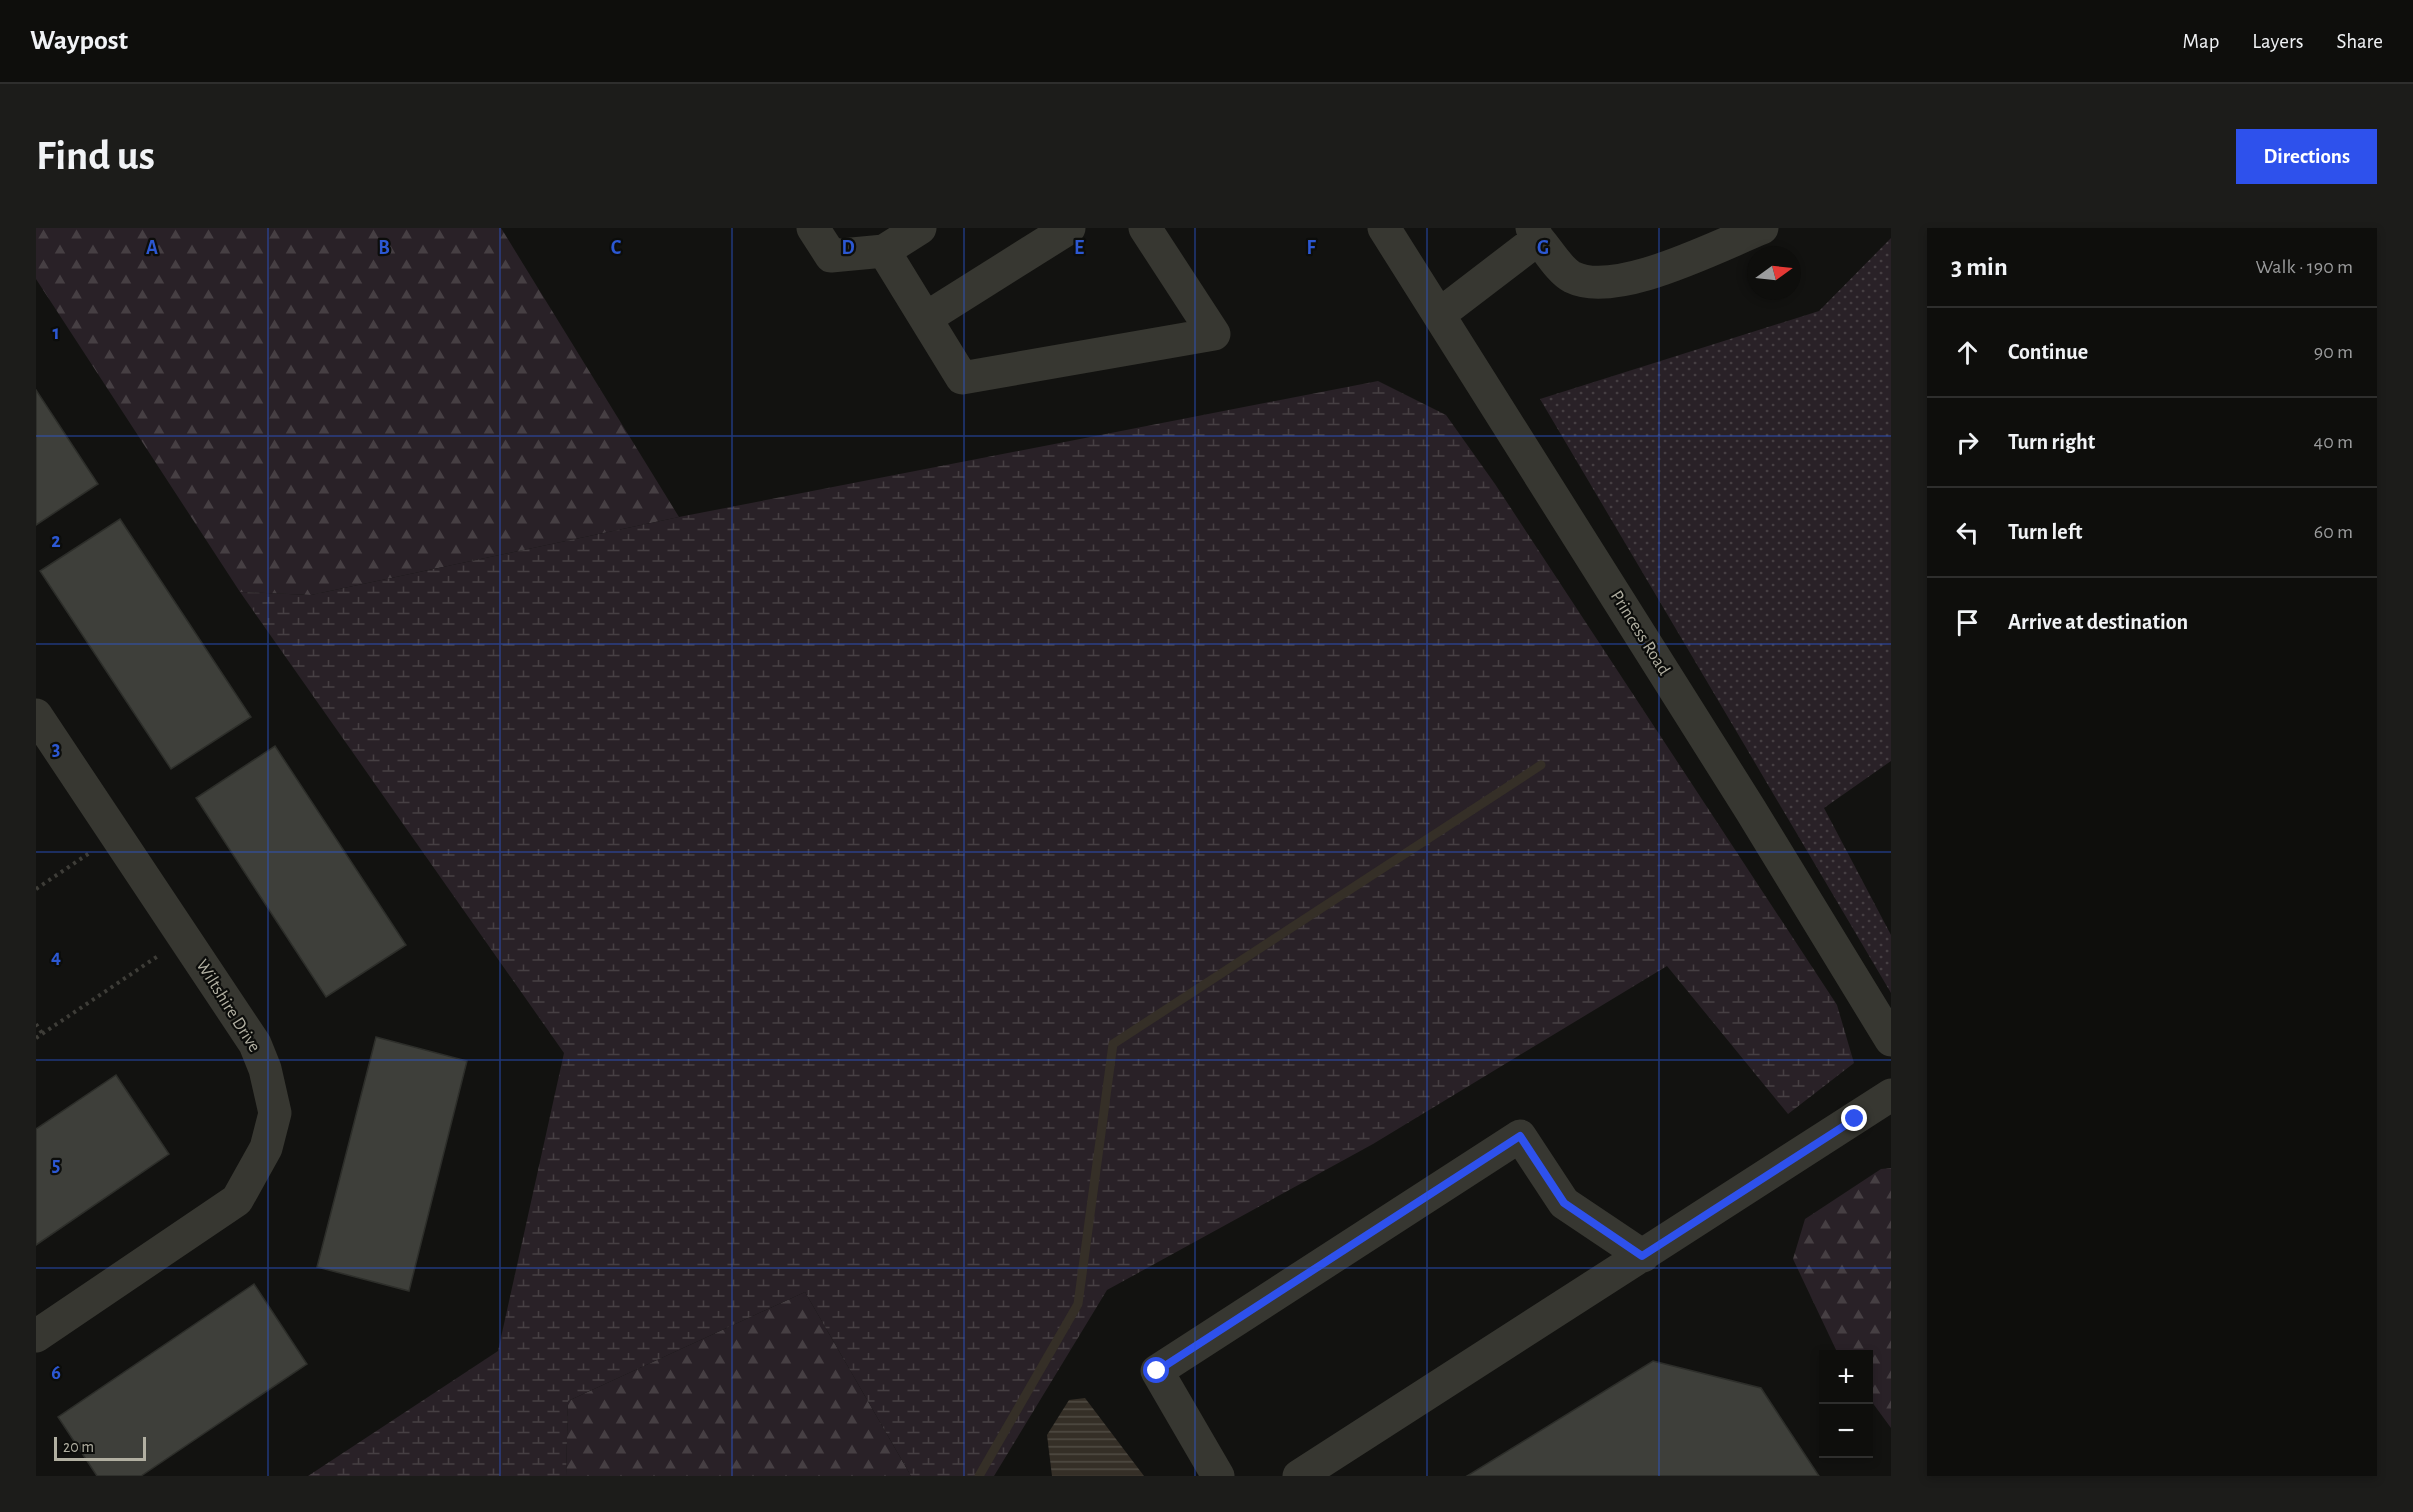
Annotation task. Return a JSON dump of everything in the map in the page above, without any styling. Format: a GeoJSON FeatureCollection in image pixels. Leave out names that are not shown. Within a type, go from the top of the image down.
{"type":"FeatureCollection","features":[{"type":"Feature","properties":{"kind":"street"},"geometry":{"type":"LineString","coordinates":[[813,228],[831,256],[884,250],[920,228]]}},
{"type":"Feature","properties":{"kind":"street"},"geometry":{"type":"LineString","coordinates":[[926,318],[1068,228]]}},
{"type":"Feature","properties":{"kind":"street"},"geometry":{"type":"LineString","coordinates":[[884,250],[963,378],[1214,334],[1145,228]]}},
{"type":"Feature","properties":{"kind":"street","name":"Princess Road"},"geometry":{"type":"LineString","coordinates":[[1384,228],[1750,809],[1891,1040]]}},
{"type":"Feature","properties":{"kind":"street"},"geometry":{"type":"LineString","coordinates":[[1440,314],[1535,233],[1570,276],[1588,283],[1633,279],[1762,228]]}},
{"type":"Feature","properties":{"kind":"street","name":"Wiltshire Drive"},"geometry":{"type":"LineString","coordinates":[[36,715],[255,1044],[265,1069],[275,1113],[266,1148],[237,1200],[36,1335]]}},
{"type":"Feature","properties":{"kind":"street"},"geometry":{"type":"LineString","coordinates":[[1299,1476],[1891,1095]]}},
{"type":"Feature","properties":{"kind":"street"},"geometry":{"type":"LineString","coordinates":[[1218,1476],[1157,1371],[1520,1136],[1564,1203],[1642,1256]]}},
{"type":"Feature","properties":{"kind":"path"},"geometry":{"type":"LineString","coordinates":[[36,890],[99,846]]}},
{"type":"Feature","properties":{"kind":"path"},"geometry":{"type":"LineString","coordinates":[[36,1038],[159,955]]}},
{"type":"Feature","properties":{"kind":"path"},"geometry":{"type":"LineString","coordinates":[[36,1024],[42,1034]]}},
{"type":"Feature","properties":{"kind":"green space"},"geometry":{"type":"Polygon","coordinates":[[[36,228],[501,228],[679,517],[311,595],[240,592],[36,279],[36,228]]]}},
{"type":"Feature","properties":{"kind":"green space"},"geometry":{"type":"Polygon","coordinates":[[[1891,238],[1891,761],[1824,808],[1891,935],[1891,993],[1540,399],[1819,311],[1891,238]]]}},
{"type":"Feature","properties":{"kind":"green space"},"geometry":{"type":"Polygon","coordinates":[[[1378,381],[1446,415],[1495,484],[1837,1005],[1854,1063],[1788,1114],[1667,966],[1373,1144],[1107,1290],[994,1476],[911,1476],[805,1292],[568,1401],[566,1476],[308,1476],[498,1351],[564,1053],[240,592],[311,595],[679,517],[1378,381]]]}},
{"type":"Feature","properties":{"kind":"green space"},"geometry":{"type":"Polygon","coordinates":[[[1891,1168],[1891,1428],[1873,1403],[1873,1350],[1836,1350],[1793,1259],[1805,1219],[1881,1169],[1891,1168]]]}},
{"type":"Feature","properties":{"kind":"green space"},"geometry":{"type":"Polygon","coordinates":[[[805,1292],[911,1476],[566,1476],[568,1401],[805,1292]]]}},
{"type":"Feature","properties":{"kind":"shaded area"},"geometry":{"type":"Polygon","coordinates":[[[1085,1398],[1144,1476],[1052,1476],[1047,1435],[1069,1400],[1085,1398]]]}},
{"type":"Feature","properties":{"kind":"building"},"geometry":{"type":"Polygon","coordinates":[[[36,390],[98,484],[36,525],[36,390]]]}},
{"type":"Feature","properties":{"kind":"building"},"geometry":{"type":"Polygon","coordinates":[[[120,519],[251,717],[171,769],[40,571],[120,519]]]}},
{"type":"Feature","properties":{"kind":"building"},"geometry":{"type":"Polygon","coordinates":[[[275,746],[406,945],[326,997],[196,798],[275,746]]]}},
{"type":"Feature","properties":{"kind":"building"},"geometry":{"type":"Polygon","coordinates":[[[376,1037],[467,1061],[409,1291],[317,1267],[376,1037]]]}},
{"type":"Feature","properties":{"kind":"building"},"geometry":{"type":"Polygon","coordinates":[[[116,1075],[169,1154],[36,1245],[36,1129],[116,1075]]]}},
{"type":"Feature","properties":{"kind":"building"},"geometry":{"type":"Polygon","coordinates":[[[254,1284],[307,1364],[141,1476],[97,1476],[58,1417],[254,1284]]]}},
{"type":"Feature","properties":{"kind":"building"},"geometry":{"type":"Polygon","coordinates":[[[1653,1361],[1761,1388],[1819,1476],[1467,1476],[1653,1361]]]}},
{"type":"Feature","properties":{"kind":"waterway"},"geometry":{"type":"LineString","coordinates":[[979,1476],[1078,1304],[1113,1044],[1541,765]]}},
{"type":"Feature","properties":{"kind":"route"},"geometry":{"type":"LineString","coordinates":[[1157,1371],[1520,1136],[1564,1203],[1642,1256],[1855,1119]]}}]}
